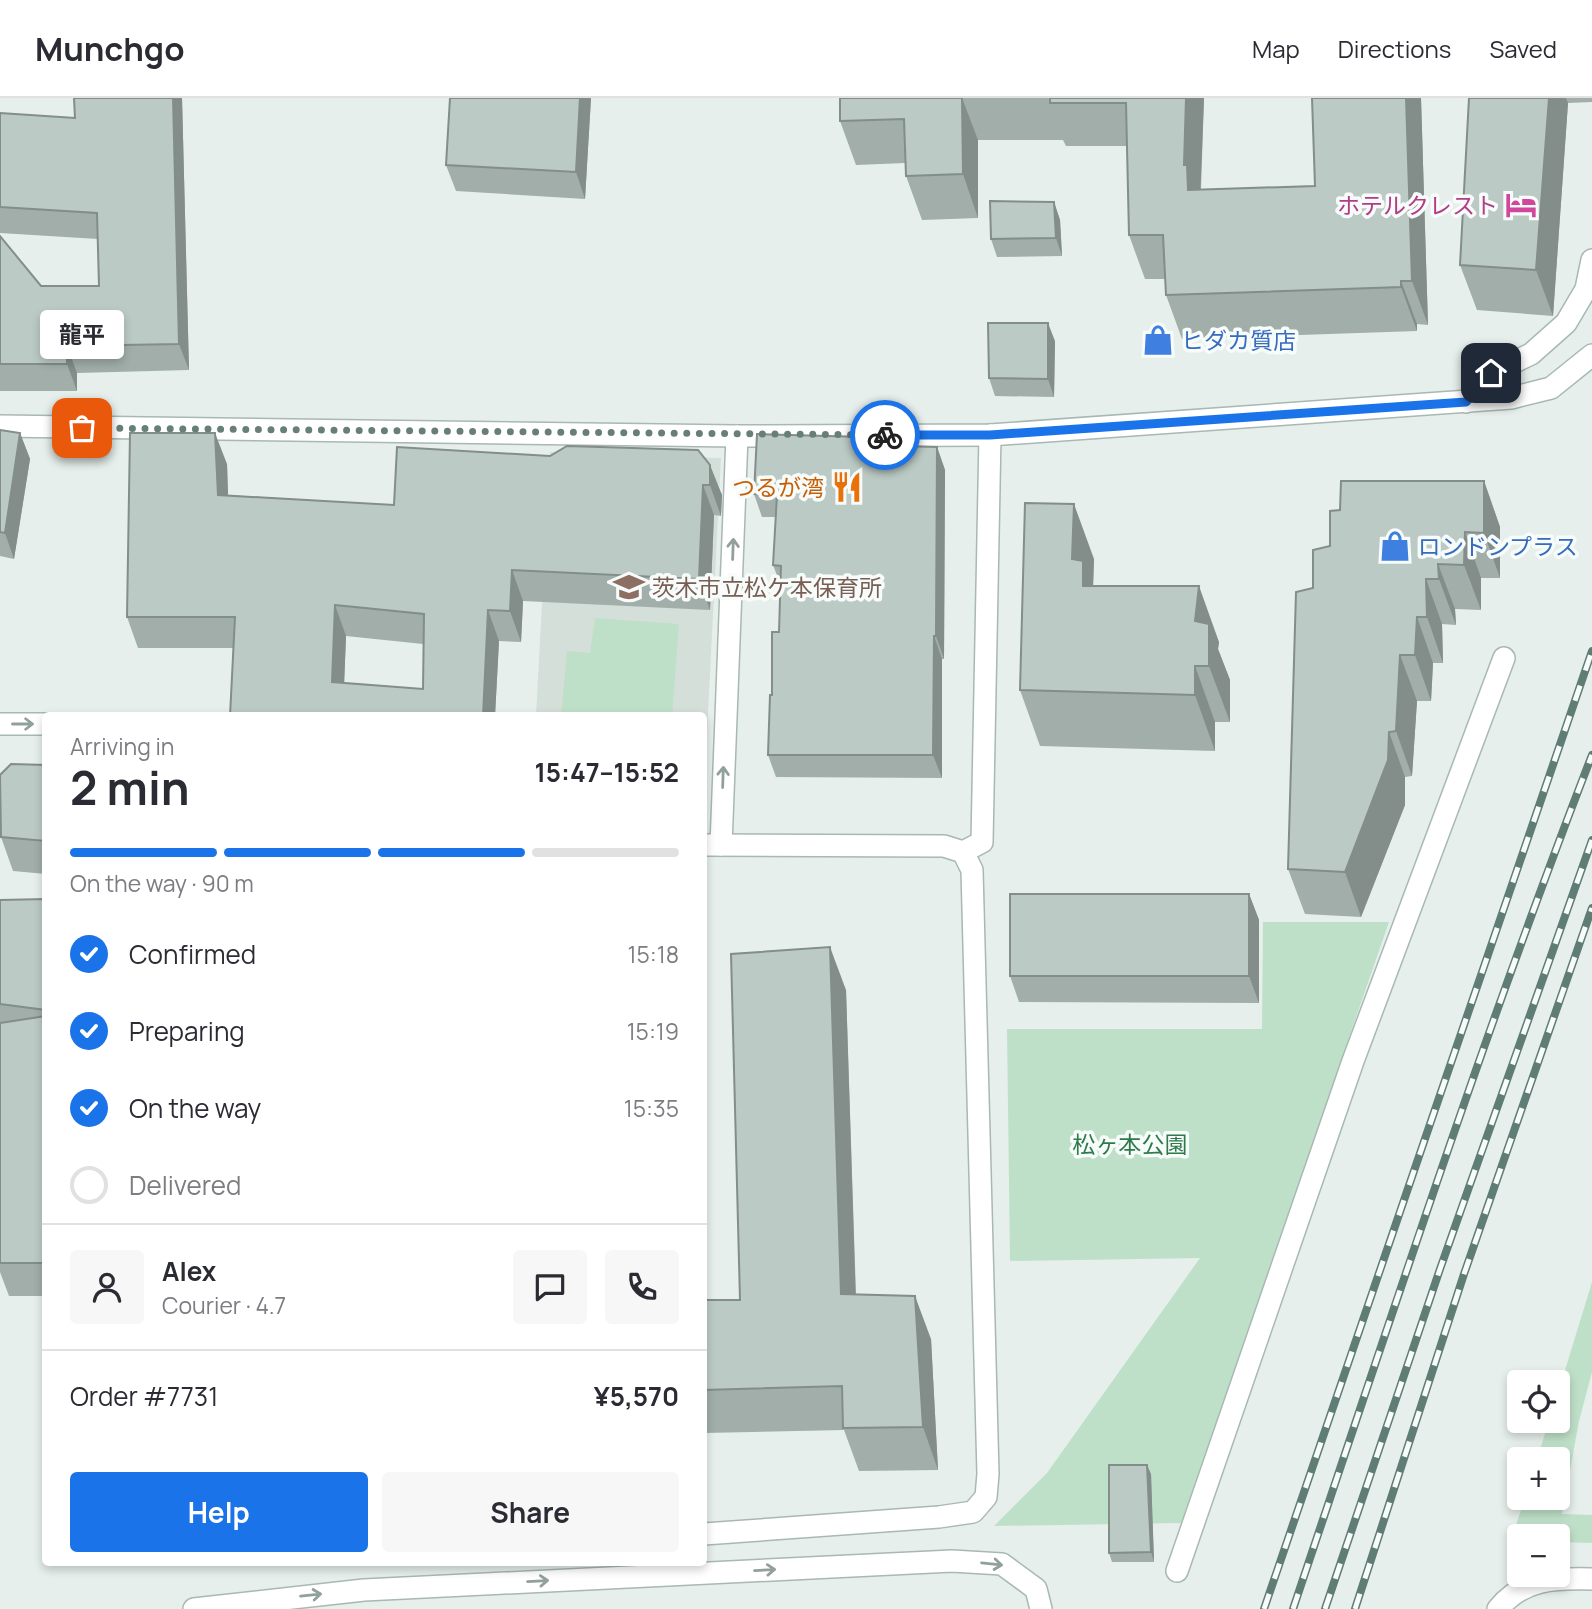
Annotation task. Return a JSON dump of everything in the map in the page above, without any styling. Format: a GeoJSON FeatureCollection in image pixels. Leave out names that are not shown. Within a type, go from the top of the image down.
{"type":"FeatureCollection","features":[{"type":"Feature","properties":{"kind":"street"},"geometry":{"type":"LineString","coordinates":[[1466,402],[1491,373],[1531,354],[1566,323],[1586,289],[1592,260]]}},
{"type":"Feature","properties":{"kind":"street"},"geometry":{"type":"LineString","coordinates":[[0,426],[737,436],[990,435],[1511,398],[1551,388],[1592,355]]}},
{"type":"Feature","properties":{"kind":"street"},"geometry":{"type":"LineString","coordinates":[[737,436],[712,845],[944,846],[963,852],[982,842],[990,435]]}},
{"type":"Feature","properties":{"kind":"street"},"geometry":{"type":"LineString","coordinates":[[1177,1571],[1353,1061],[1504,658]]}},
{"type":"Feature","properties":{"kind":"street"},"geometry":{"type":"LineString","coordinates":[[0,724],[42,724]]}},
{"type":"Feature","properties":{"kind":"street"},"geometry":{"type":"LineString","coordinates":[[707,1534],[939,1517],[973,1512],[986,1497],[988,1474],[972,870],[963,852]]}},
{"type":"Feature","properties":{"kind":"street"},"geometry":{"type":"LineString","coordinates":[[194,1609],[364,1590],[951,1562],[1002,1564],[1036,1589],[1041,1609]]}},
{"type":"Feature","properties":{"kind":"street"},"geometry":{"type":"LineString","coordinates":[[1498,1609],[1526,1585],[1556,1579],[1592,1579]]}},
{"type":"Feature","properties":{"kind":"shaded area","name":"茨木市立松ケ本保育所"},"geometry":{"type":"Polygon","coordinates":[[[550,452],[721,458],[707,733],[707,712],[536,712],[550,452]]]}},
{"type":"Feature","properties":{"kind":"green space"},"geometry":{"type":"Polygon","coordinates":[[[595,618],[679,624],[672,712],[561,712],[567,651],[590,653],[595,618]]]}},
{"type":"Feature","properties":{"kind":"green space","name":"松ヶ本公園"},"geometry":{"type":"Polygon","coordinates":[[[1263,922],[1389,922],[1181,1523],[994,1526],[1047,1473],[1200,1258],[1010,1261],[1007,1029],[1262,1029],[1263,922]]]}},
{"type":"Feature","properties":{"kind":"green space"},"geometry":{"type":"Polygon","coordinates":[[[1592,1282],[1592,1372],[1570,1470],[1570,1447],[1541,1447],[1545,1433],[1570,1433],[1570,1370],[1565,1370],[1592,1282]]]}},
{"type":"Feature","properties":{"kind":"green space"},"geometry":{"type":"Polygon","coordinates":[[[1521,1510],[1563,1510],[1562,1514],[1592,1515],[1592,1543],[1570,1542],[1570,1524],[1516,1524],[1521,1510]]]}},
{"type":"Feature","properties":{"kind":"building"},"geometry":{"type":"Polygon","coordinates":[[[74,98],[173,98],[179,344],[67,346],[67,364],[0,364],[0,236],[41,286],[99,286],[97,213],[0,207],[0,113],[75,118],[74,98]]]}},
{"type":"Feature","properties":{"kind":"building"},"geometry":{"type":"Polygon","coordinates":[[[450,98],[580,98],[576,172],[446,165],[450,98]]]}},
{"type":"Feature","properties":{"kind":"building"},"geometry":{"type":"Polygon","coordinates":[[[840,98],[962,98],[963,174],[906,176],[904,119],[840,121],[840,98]]]}},
{"type":"Feature","properties":{"kind":"building"},"geometry":{"type":"Polygon","coordinates":[[[1050,98],[1186,98],[1184,165],[1187,165],[1188,190],[1315,186],[1312,98],[1406,98],[1412,281],[1401,281],[1401,287],[1166,295],[1163,235],[1129,235],[1126,103],[1050,103],[1050,98]]]}},
{"type":"Feature","properties":{"kind":"building"},"geometry":{"type":"Polygon","coordinates":[[[1469,98],[1549,98],[1536,270],[1460,265],[1469,98]]]}},
{"type":"Feature","properties":{"kind":"building"},"geometry":{"type":"Polygon","coordinates":[[[990,201],[1054,202],[1056,238],[991,239],[990,201]]]}},
{"type":"Feature","properties":{"kind":"building"},"geometry":{"type":"Polygon","coordinates":[[[988,323],[1048,323],[1048,379],[989,378],[988,323]]]}},
{"type":"Feature","properties":{"kind":"building"},"geometry":{"type":"Polygon","coordinates":[[[0,430],[20,433],[5,533],[0,532],[0,430]]]}},
{"type":"Feature","properties":{"kind":"building"},"geometry":{"type":"Polygon","coordinates":[[[130,433],[215,433],[218,495],[394,505],[397,447],[550,456],[567,446],[698,450],[710,465],[710,485],[703,485],[699,579],[512,570],[510,611],[488,610],[483,712],[230,712],[235,617],[127,617],[130,433]],[[335,605],[332,682],[423,689],[424,614],[335,605]]]}},
{"type":"Feature","properties":{"kind":"building"},"geometry":{"type":"Polygon","coordinates":[[[757,434],[865,437],[865,445],[937,447],[933,755],[768,755],[772,632],[779,632],[781,566],[773,565],[777,495],[754,494],[757,434]]]}},
{"type":"Feature","properties":{"kind":"building"},"geometry":{"type":"Polygon","coordinates":[[[1341,481],[1484,481],[1484,533],[1465,532],[1464,565],[1438,564],[1439,579],[1426,579],[1427,617],[1417,617],[1415,655],[1400,655],[1396,731],[1389,732],[1388,760],[1345,872],[1288,869],[1296,592],[1313,588],[1313,550],[1330,546],[1330,511],[1340,510],[1341,481]]]}},
{"type":"Feature","properties":{"kind":"building"},"geometry":{"type":"Polygon","coordinates":[[[1025,503],[1074,504],[1072,559],[1083,561],[1083,586],[1199,586],[1195,621],[1209,624],[1209,666],[1195,666],[1195,695],[1020,690],[1025,503]]]}},
{"type":"Feature","properties":{"kind":"building"},"geometry":{"type":"Polygon","coordinates":[[[11,764],[42,765],[42,841],[1,837],[0,775],[11,764]]]}},
{"type":"Feature","properties":{"kind":"building"},"geometry":{"type":"Polygon","coordinates":[[[1010,894],[1249,894],[1249,976],[1010,976],[1010,894]]]}},
{"type":"Feature","properties":{"kind":"building"},"geometry":{"type":"Polygon","coordinates":[[[42,899],[42,1009],[0,1004],[0,900],[42,899]]]}},
{"type":"Feature","properties":{"kind":"building"},"geometry":{"type":"Polygon","coordinates":[[[830,947],[841,1294],[915,1296],[923,1427],[843,1428],[842,1386],[707,1390],[707,1300],[740,1300],[731,954],[830,947]]]}},
{"type":"Feature","properties":{"kind":"building"},"geometry":{"type":"Polygon","coordinates":[[[42,1017],[42,1263],[0,1263],[0,1023],[42,1017]]]}},
{"type":"Feature","properties":{"kind":"building"},"geometry":{"type":"Polygon","coordinates":[[[1109,1465],[1147,1465],[1151,1552],[1109,1553],[1109,1465]]]}},
{"type":"Feature","properties":{"kind":"railway"},"geometry":{"type":"LineString","coordinates":[[1264,1609],[1592,651]]}},
{"type":"Feature","properties":{"kind":"railway"},"geometry":{"type":"LineString","coordinates":[[1293,1609],[1475,1073],[1592,755]]}},
{"type":"Feature","properties":{"kind":"railway"},"geometry":{"type":"LineString","coordinates":[[1325,1609],[1440,1269],[1592,840]]}},
{"type":"Feature","properties":{"kind":"railway"},"geometry":{"type":"LineString","coordinates":[[1355,1609],[1464,1274],[1592,908]]}},
{"type":"Feature","properties":{"kind":"way so far"},"geometry":{"type":"LineString","coordinates":[[82,428],[885,435]]}},
{"type":"Feature","properties":{"kind":"place","name":"ホテルクレスト"},"geometry":{"type":"Point","coordinates":[1521,205]}},
{"type":"Feature","properties":{"kind":"place","name":"ヒダカ質店"},"geometry":{"type":"Point","coordinates":[1158,340]}},
{"type":"Feature","properties":{"kind":"place","name":"龍平"},"geometry":{"type":"Point","coordinates":[82,428]}},
{"type":"Feature","properties":{"kind":"place","name":"つるが湾"},"geometry":{"type":"Point","coordinates":[847,487]}},
{"type":"Feature","properties":{"kind":"place","name":"ロンドンプラス"},"geometry":{"type":"Point","coordinates":[1395,546]}},
{"type":"Feature","properties":{"kind":"place","name":"茨木市立松ケ本保育所"},"geometry":{"type":"Point","coordinates":[629,587]}},
{"type":"Feature","properties":{"kind":"route"},"geometry":{"type":"LineString","coordinates":[[885,435],[990,435],[1466,402],[1491,373]]}}]}
